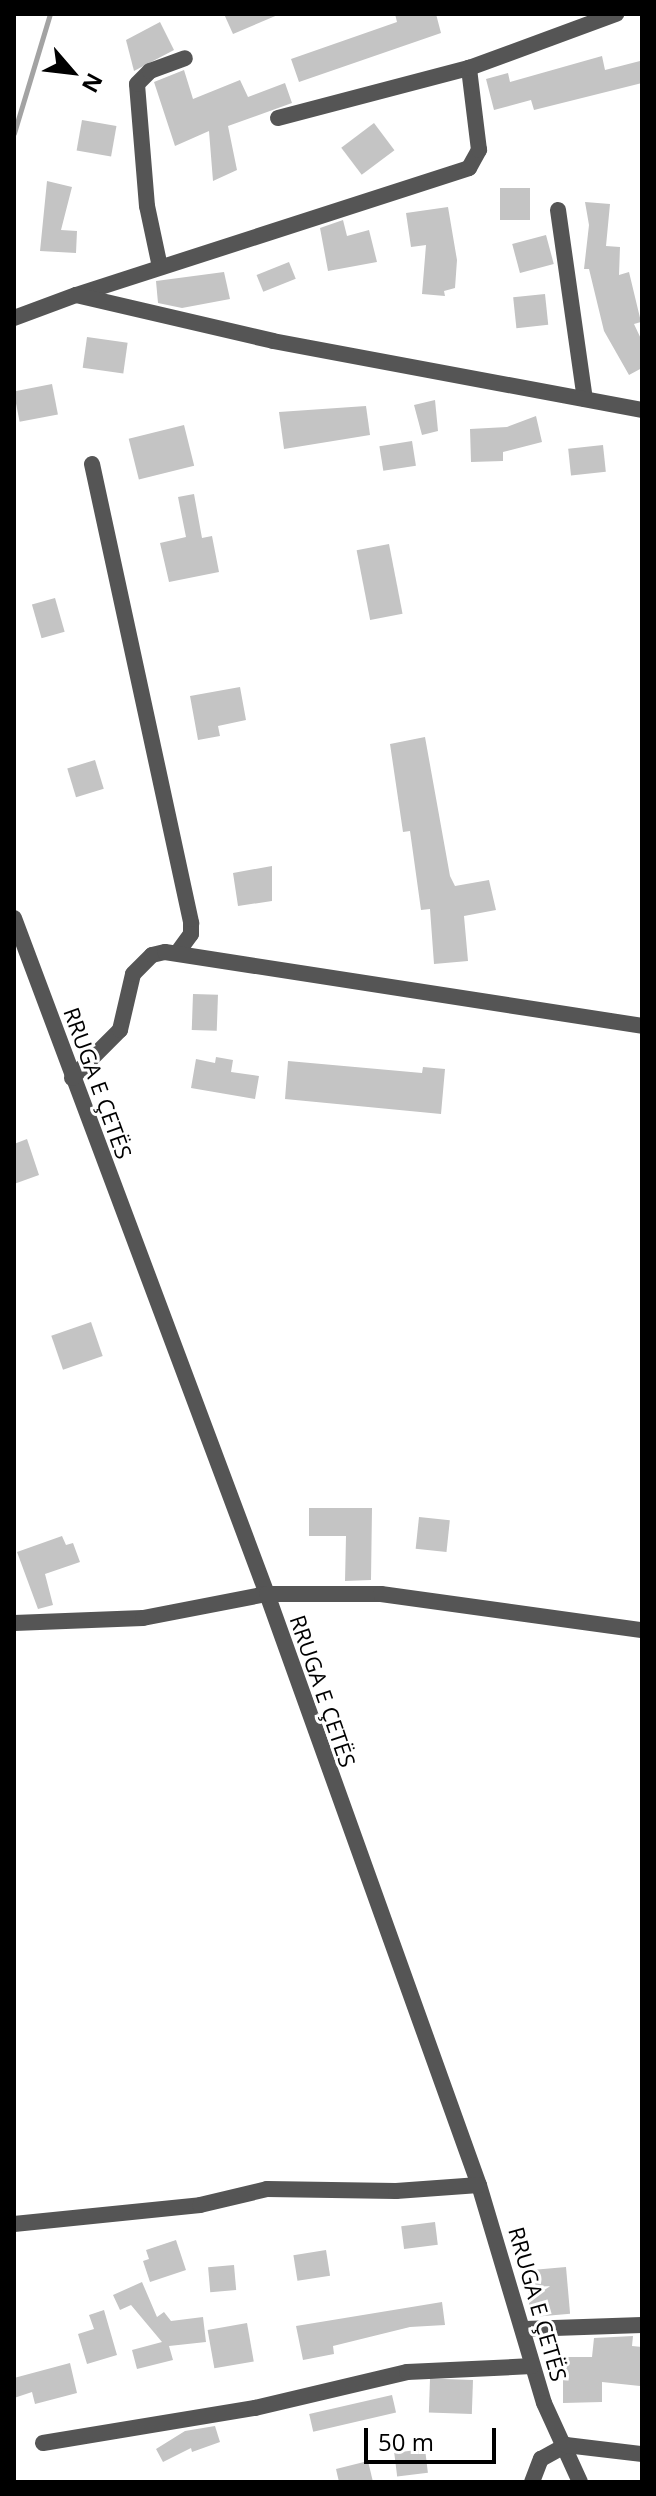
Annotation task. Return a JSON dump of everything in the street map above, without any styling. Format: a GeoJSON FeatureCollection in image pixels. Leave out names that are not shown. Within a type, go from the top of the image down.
{"type":"FeatureCollection","features":[{"type":"Feature","properties":{"kind":"street"},"geometry":{"type":"LineString","coordinates":[[278,118],[469,68],[616,14]]}},
{"type":"Feature","properties":{"kind":"street"},"geometry":{"type":"LineString","coordinates":[[160,267],[147,206],[137,84],[150,71],[185,58]]}},
{"type":"Feature","properties":{"kind":"street"},"geometry":{"type":"LineString","coordinates":[[14,318],[160,267],[469,168],[479,150],[469,68]]}},
{"type":"Feature","properties":{"kind":"street"},"geometry":{"type":"LineString","coordinates":[[558,210],[585,399]]}},
{"type":"Feature","properties":{"kind":"street"},"geometry":{"type":"LineString","coordinates":[[76,295],[273,341],[642,410]]}},
{"type":"Feature","properties":{"kind":"street"},"geometry":{"type":"LineString","coordinates":[[92,464],[191,923],[191,934],[178,952]]}},
{"type":"Feature","properties":{"kind":"street","name":"RRUGA E ÇETËS"},"geometry":{"type":"LineString","coordinates":[[14,918],[267,1594],[479,2185],[525,2329],[532,2366],[580,2482]]}},
{"type":"Feature","properties":{"kind":"street"},"geometry":{"type":"LineString","coordinates":[[72,1078],[120,1030],[133,974],[141,963],[152,955],[178,952],[642,1026]]}},
{"type":"Feature","properties":{"kind":"street"},"geometry":{"type":"LineString","coordinates":[[14,1623],[143,1618],[267,1594],[381,1594],[642,1630]]}},
{"type":"Feature","properties":{"kind":"street"},"geometry":{"type":"LineString","coordinates":[[14,2224],[200,2205],[267,2189],[396,2191],[479,2185]]}},
{"type":"Feature","properties":{"kind":"street"},"geometry":{"type":"LineString","coordinates":[[525,2329],[642,2325]]}},
{"type":"Feature","properties":{"kind":"street"},"geometry":{"type":"LineString","coordinates":[[43,2443],[255,2408],[407,2372],[532,2366]]}},
{"type":"Feature","properties":{"kind":"street"},"geometry":{"type":"LineString","coordinates":[[532,2482],[541,2459],[566,2445],[642,2454]]}},
{"type":"Feature","properties":{"kind":"building"},"geometry":{"type":"Polygon","coordinates":[[[224,14],[280,14],[233,34],[224,14]]]}},
{"type":"Feature","properties":{"kind":"building"},"geometry":{"type":"Polygon","coordinates":[[[395,14],[436,14],[441,33],[299,82],[291,59],[397,22],[395,14]]]}},
{"type":"Feature","properties":{"kind":"building"},"geometry":{"type":"Polygon","coordinates":[[[160,22],[174,50],[134,71],[126,40],[160,22]]]}},
{"type":"Feature","properties":{"kind":"building"},"geometry":{"type":"Polygon","coordinates":[[[602,56],[605,70],[640,61],[642,83],[534,110],[531,100],[494,110],[486,79],[508,73],[510,82],[602,56]]]}},
{"type":"Feature","properties":{"kind":"building"},"geometry":{"type":"Polygon","coordinates":[[[184,70],[193,99],[240,80],[248,97],[285,83],[292,103],[228,126],[237,170],[213,181],[209,131],[175,146],[154,82],[184,70]]]}},
{"type":"Feature","properties":{"kind":"building"},"geometry":{"type":"Polygon","coordinates":[[[82,120],[116,126],[111,157],[77,151],[82,120]]]}},
{"type":"Feature","properties":{"kind":"building"},"geometry":{"type":"Polygon","coordinates":[[[374,123],[394,150],[362,175],[341,148],[374,123]]]}},
{"type":"Feature","properties":{"kind":"building"},"geometry":{"type":"Polygon","coordinates":[[[47,181],[72,187],[61,230],[77,231],[76,253],[40,251],[47,181]]]}},
{"type":"Feature","properties":{"kind":"building"},"geometry":{"type":"Polygon","coordinates":[[[500,188],[530,188],[530,220],[500,220],[500,188]]]}},
{"type":"Feature","properties":{"kind":"building"},"geometry":{"type":"Polygon","coordinates":[[[585,202],[610,204],[606,246],[620,247],[619,275],[629,272],[641,322],[634,324],[642,341],[642,368],[629,375],[604,331],[589,269],[584,269],[589,225],[585,202]]]}},
{"type":"Feature","properties":{"kind":"building"},"geometry":{"type":"Polygon","coordinates":[[[448,207],[457,260],[455,288],[444,291],[445,296],[422,294],[426,245],[411,247],[406,213],[448,207]]]}},
{"type":"Feature","properties":{"kind":"building"},"geometry":{"type":"Polygon","coordinates":[[[343,220],[347,236],[369,230],[377,262],[328,271],[320,228],[343,220]]]}},
{"type":"Feature","properties":{"kind":"building"},"geometry":{"type":"Polygon","coordinates":[[[546,235],[554,264],[520,273],[512,244],[546,235]]]}},
{"type":"Feature","properties":{"kind":"building"},"geometry":{"type":"Polygon","coordinates":[[[289,262],[296,279],[263,292],[257,275],[289,262]]]}},
{"type":"Feature","properties":{"kind":"building"},"geometry":{"type":"Polygon","coordinates":[[[224,272],[230,299],[182,308],[158,303],[156,281],[224,272]]]}},
{"type":"Feature","properties":{"kind":"building"},"geometry":{"type":"Polygon","coordinates":[[[545,294],[548,325],[516,328],[513,297],[545,294]]]}},
{"type":"Feature","properties":{"kind":"building"},"geometry":{"type":"Polygon","coordinates":[[[87,337],[128,343],[123,373],[83,368],[87,337]]]}},
{"type":"Feature","properties":{"kind":"building"},"geometry":{"type":"Polygon","coordinates":[[[52,384],[58,414],[20,422],[14,391],[52,384]]]}},
{"type":"Feature","properties":{"kind":"building"},"geometry":{"type":"Polygon","coordinates":[[[435,400],[438,431],[422,435],[414,405],[435,400]]]}},
{"type":"Feature","properties":{"kind":"building"},"geometry":{"type":"Polygon","coordinates":[[[366,406],[370,435],[284,449],[279,412],[366,406]]]}},
{"type":"Feature","properties":{"kind":"building"},"geometry":{"type":"Polygon","coordinates":[[[536,416],[542,442],[503,452],[503,461],[471,462],[470,429],[507,427],[536,416]]]}},
{"type":"Feature","properties":{"kind":"building"},"geometry":{"type":"Polygon","coordinates":[[[184,425],[194,466],[139,480],[129,439],[184,425]]]}},
{"type":"Feature","properties":{"kind":"building"},"geometry":{"type":"Polygon","coordinates":[[[412,441],[416,466],[383,471],[379,446],[412,441]]]}},
{"type":"Feature","properties":{"kind":"building"},"geometry":{"type":"Polygon","coordinates":[[[603,445],[606,472],[571,476],[568,449],[603,445]]]}},
{"type":"Feature","properties":{"kind":"building"},"geometry":{"type":"Polygon","coordinates":[[[194,494],[202,538],[212,536],[219,572],[169,582],[160,543],[186,537],[178,497],[194,494]]]}},
{"type":"Feature","properties":{"kind":"building"},"geometry":{"type":"Polygon","coordinates":[[[389,544],[403,614],[370,620],[357,550],[389,544]]]}},
{"type":"Feature","properties":{"kind":"building"},"geometry":{"type":"Polygon","coordinates":[[[55,598],[65,632],[42,638],[32,605],[55,598]]]}},
{"type":"Feature","properties":{"kind":"building"},"geometry":{"type":"Polygon","coordinates":[[[240,687],[246,720],[218,726],[220,736],[198,740],[190,696],[240,687]]]}},
{"type":"Feature","properties":{"kind":"building"},"geometry":{"type":"Polygon","coordinates":[[[425,737],[450,876],[455,886],[489,880],[496,910],[464,916],[468,961],[434,964],[430,909],[421,910],[410,831],[403,832],[390,744],[425,737]]]}},
{"type":"Feature","properties":{"kind":"building"},"geometry":{"type":"Polygon","coordinates":[[[95,760],[104,789],[76,797],[67,768],[95,760]]]}},
{"type":"Feature","properties":{"kind":"building"},"geometry":{"type":"Polygon","coordinates":[[[272,866],[272,901],[238,906],[233,873],[272,866]]]}},
{"type":"Feature","properties":{"kind":"building"},"geometry":{"type":"Polygon","coordinates":[[[193,994],[218,995],[217,1031],[192,1030],[193,994]]]}},
{"type":"Feature","properties":{"kind":"building"},"geometry":{"type":"Polygon","coordinates":[[[216,1057],[233,1060],[231,1072],[259,1076],[255,1099],[191,1088],[196,1059],[215,1063],[216,1057]]]}},
{"type":"Feature","properties":{"kind":"building"},"geometry":{"type":"Polygon","coordinates":[[[288,1061],[422,1073],[423,1067],[445,1069],[441,1114],[285,1099],[288,1061]]]}},
{"type":"Feature","properties":{"kind":"building"},"geometry":{"type":"Polygon","coordinates":[[[27,1139],[39,1175],[14,1184],[14,1144],[27,1139]]]}},
{"type":"Feature","properties":{"kind":"building"},"geometry":{"type":"Polygon","coordinates":[[[91,1322],[103,1356],[63,1370],[51,1336],[91,1322]]]}},
{"type":"Feature","properties":{"kind":"building"},"geometry":{"type":"Polygon","coordinates":[[[309,1508],[372,1508],[371,1580],[345,1581],[346,1536],[309,1536],[309,1508]]]}},
{"type":"Feature","properties":{"kind":"building"},"geometry":{"type":"Polygon","coordinates":[[[419,1517],[450,1520],[446,1552],[416,1549],[419,1517]]]}},
{"type":"Feature","properties":{"kind":"building"},"geometry":{"type":"Polygon","coordinates":[[[62,1536],[66,1545],[73,1543],[80,1562],[45,1574],[53,1605],[38,1609],[17,1552],[62,1536]]]}},
{"type":"Feature","properties":{"kind":"building"},"geometry":{"type":"Polygon","coordinates":[[[435,2222],[438,2245],[404,2249],[401,2226],[435,2222]]]}},
{"type":"Feature","properties":{"kind":"building"},"geometry":{"type":"Polygon","coordinates":[[[176,2240],[186,2270],[150,2282],[143,2261],[149,2259],[146,2250],[176,2240]]]}},
{"type":"Feature","properties":{"kind":"building"},"geometry":{"type":"Polygon","coordinates":[[[326,2250],[330,2276],[297,2281],[293,2255],[326,2250]]]}},
{"type":"Feature","properties":{"kind":"building"},"geometry":{"type":"Polygon","coordinates":[[[234,2265],[236,2290],[210,2292],[208,2267],[234,2265]]]}},
{"type":"Feature","properties":{"kind":"building"},"geometry":{"type":"Polygon","coordinates":[[[566,2267],[570,2314],[530,2317],[526,2270],[566,2267]]]}},
{"type":"Feature","properties":{"kind":"building"},"geometry":{"type":"Polygon","coordinates":[[[142,2282],[157,2317],[164,2312],[171,2321],[203,2317],[206,2342],[169,2346],[173,2360],[137,2369],[132,2350],[162,2342],[131,2305],[120,2310],[113,2295],[142,2282]]]}},
{"type":"Feature","properties":{"kind":"building"},"geometry":{"type":"Polygon","coordinates":[[[442,2302],[445,2325],[410,2327],[333,2346],[334,2354],[303,2360],[296,2326],[442,2302]]]}},
{"type":"Feature","properties":{"kind":"building"},"geometry":{"type":"Polygon","coordinates":[[[104,2310],[117,2355],[87,2364],[78,2334],[94,2329],[89,2315],[104,2310]]]}},
{"type":"Feature","properties":{"kind":"building"},"geometry":{"type":"Polygon","coordinates":[[[247,2323],[254,2361],[214,2368],[208,2330],[247,2323]]]}},
{"type":"Feature","properties":{"kind":"building"},"geometry":{"type":"Polygon","coordinates":[[[633,2336],[632,2346],[642,2347],[640,2386],[602,2382],[602,2402],[563,2403],[563,2357],[592,2357],[594,2338],[633,2336]]]}},
{"type":"Feature","properties":{"kind":"building"},"geometry":{"type":"Polygon","coordinates":[[[70,2363],[77,2393],[35,2404],[32,2392],[14,2398],[14,2378],[70,2363]]]}},
{"type":"Feature","properties":{"kind":"building"},"geometry":{"type":"Polygon","coordinates":[[[430,2378],[473,2380],[472,2414],[429,2412],[430,2378]]]}},
{"type":"Feature","properties":{"kind":"building"},"geometry":{"type":"Polygon","coordinates":[[[392,2395],[396,2413],[313,2432],[309,2414],[392,2395]]]}},
{"type":"Feature","properties":{"kind":"building"},"geometry":{"type":"Polygon","coordinates":[[[215,2426],[220,2442],[192,2452],[191,2448],[163,2462],[156,2449],[185,2431],[215,2426]]]}},
{"type":"Feature","properties":{"kind":"building"},"geometry":{"type":"Polygon","coordinates":[[[425,2449],[428,2473],[397,2477],[394,2453],[425,2449]]]}},
{"type":"Feature","properties":{"kind":"building"},"geometry":{"type":"Polygon","coordinates":[[[368,2461],[373,2482],[339,2482],[336,2469],[368,2461]]]}},
{"type":"Feature","properties":{"kind":"waterway"},"geometry":{"type":"LineString","coordinates":[[14,133],[50,14]]}}]}
